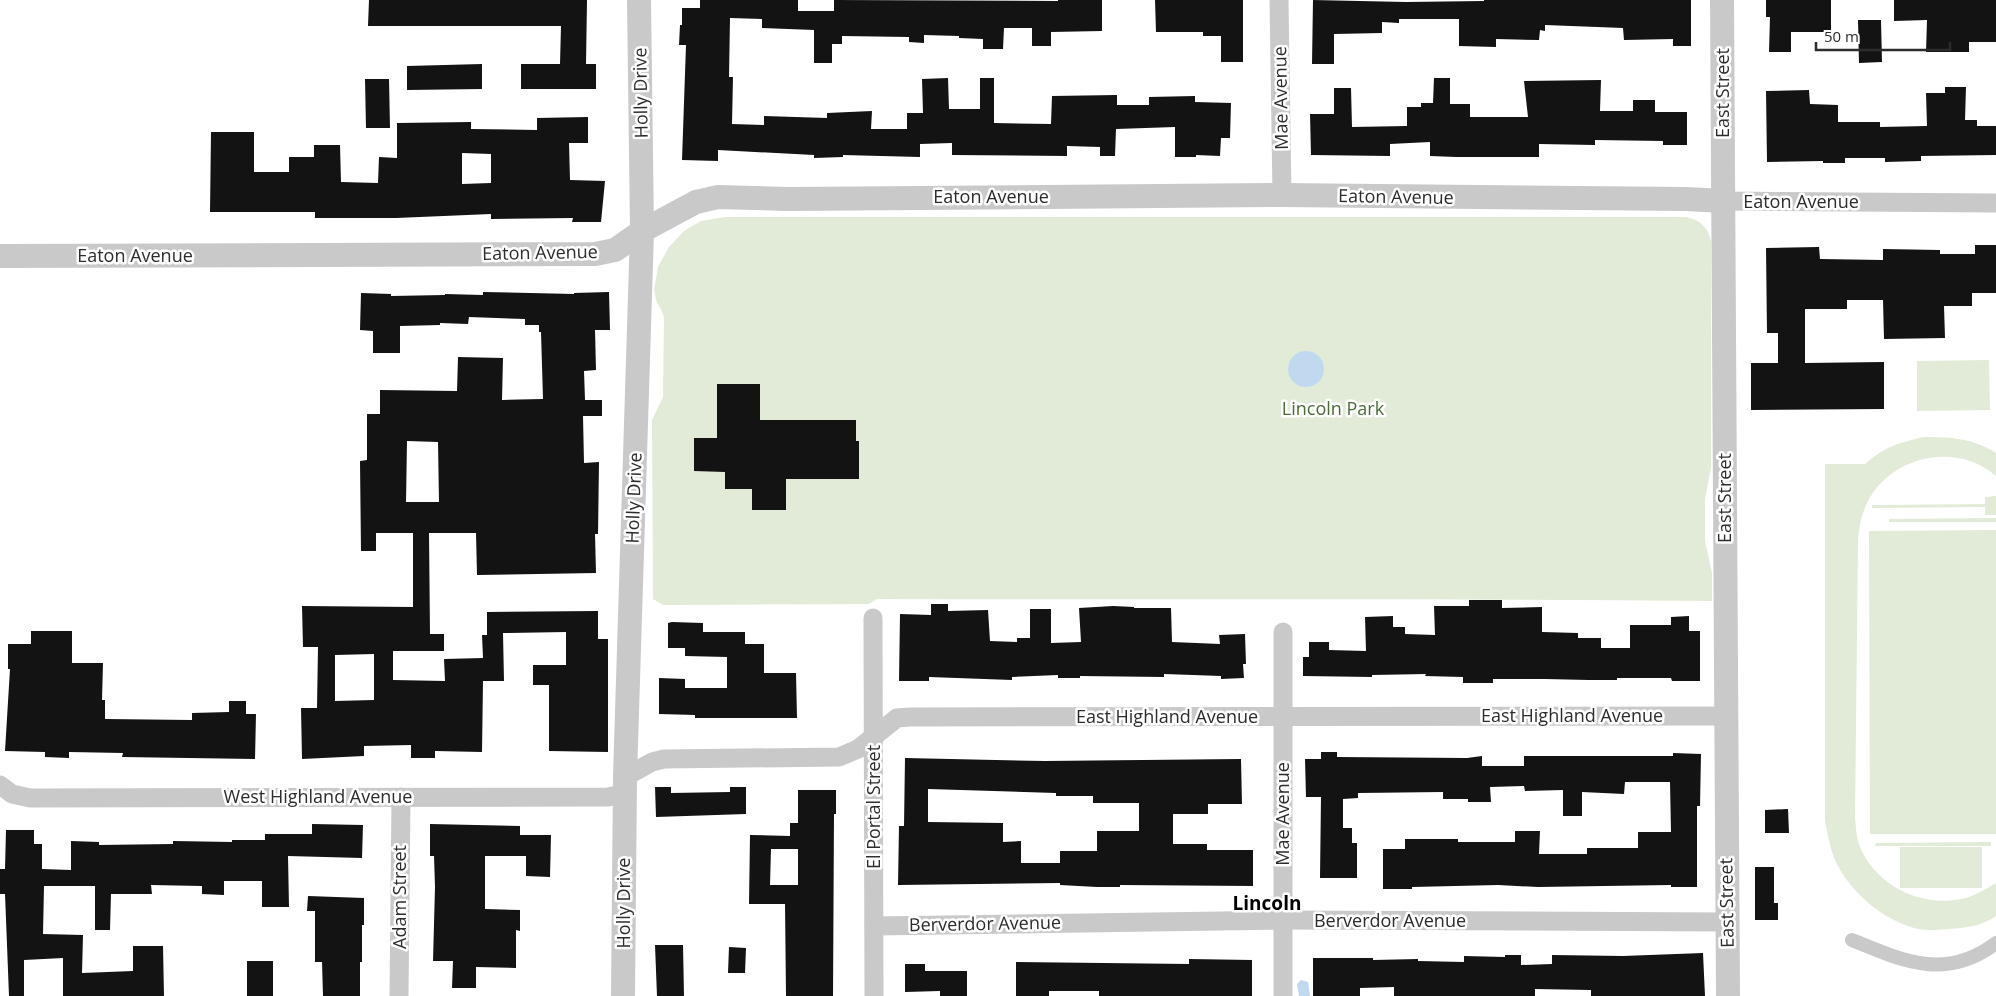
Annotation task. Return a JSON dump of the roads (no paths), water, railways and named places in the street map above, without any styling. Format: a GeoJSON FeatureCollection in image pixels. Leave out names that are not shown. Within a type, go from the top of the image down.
{"type":"FeatureCollection","features":[{"type":"Feature","properties":{"kind":"street","name":"Holly Drive"},"geometry":{"type":"LineString","coordinates":[[623,996],[625,777],[642,231],[639,0]]}},
{"type":"Feature","properties":{"kind":"street","name":"Mae Avenue"},"geometry":{"type":"LineString","coordinates":[[1280,0],[1282,195]]}},
{"type":"Feature","properties":{"kind":"street","name":"East Street"},"geometry":{"type":"LineString","coordinates":[[1722,0],[1726,922],[1728,996]]}},
{"type":"Feature","properties":{"kind":"street","name":"Eaton Avenue"},"geometry":{"type":"LineString","coordinates":[[0,256],[595,254],[615,250],[642,231],[696,202],[718,197],[789,199],[1282,195],[1996,203]]}},
{"type":"Feature","properties":{"kind":"street","name":"El Portal Street"},"geometry":{"type":"LineString","coordinates":[[873,618],[874,996]]}},
{"type":"Feature","properties":{"kind":"street","name":"Mae Avenue"},"geometry":{"type":"LineString","coordinates":[[1283,632],[1283,996]]}},
{"type":"Feature","properties":{"kind":"street","name":"East Highland Avenue"},"geometry":{"type":"LineString","coordinates":[[625,777],[652,762],[664,758],[839,757],[858,749],[898,718],[910,717],[1726,716]]}},
{"type":"Feature","properties":{"kind":"street","name":"West Highland Avenue"},"geometry":{"type":"LineString","coordinates":[[0,785],[12,794],[30,798],[608,797],[622,794],[625,777]]}},
{"type":"Feature","properties":{"kind":"street","name":"Adam Street"},"geometry":{"type":"LineString","coordinates":[[400,996],[401,797]]}},
{"type":"Feature","properties":{"kind":"street","name":"Berverdor Avenue"},"geometry":{"type":"LineString","coordinates":[[874,926],[1283,920],[1726,922]]}},
{"type":"Feature","properties":{"kind":"street"},"geometry":{"type":"LineString","coordinates":[[1852,940],[1894,957],[1929,965],[1945,965],[1962,961],[1982,954],[1996,943]]}},
{"type":"Feature","properties":{"kind":"water"},"geometry":{"type":"Polygon","coordinates":[[[1306,351],[1313,352],[1319,356],[1323,362],[1323,376],[1319,382],[1313,386],[1306,387],[1299,386],[1293,382],[1289,376],[1288,369],[1289,362],[1293,356],[1299,352],[1306,351]]]}},
{"type":"Feature","properties":{"kind":"water"},"geometry":{"type":"Polygon","coordinates":[[[1301,980],[1308,982],[1310,996],[1299,996],[1297,984],[1301,980]]]}},
{"type":"Feature","properties":{"kind":"district","name":"Lincoln"},"geometry":{"type":"Point","coordinates":[1267,903]}},
{"type":"Feature","properties":{"kind":"park label","name":"Lincoln Park"},"geometry":{"type":"Point","coordinates":[1333,409]}}]}
